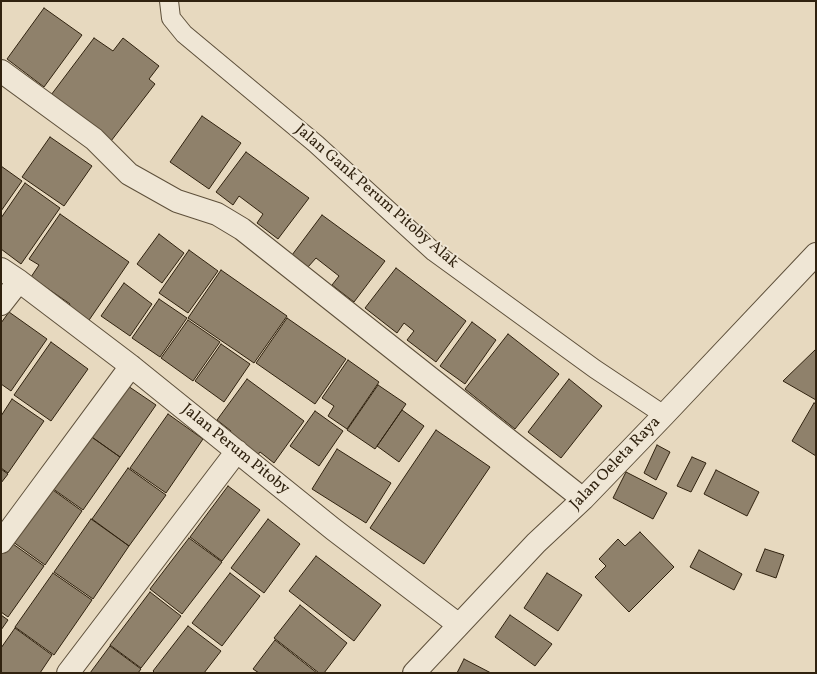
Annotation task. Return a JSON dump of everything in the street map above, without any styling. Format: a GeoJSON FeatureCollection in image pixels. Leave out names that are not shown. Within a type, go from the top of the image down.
{"type":"FeatureCollection","features":[{"type":"Feature","properties":{"kind":"street"},"geometry":{"type":"LineString","coordinates":[[1,71],[94,139],[129,174],[177,201],[217,214],[242,228],[583,499]]}},
{"type":"Feature","properties":{"kind":"street","name":"Jalan Oeleta Raya"},"geometry":{"type":"LineString","coordinates":[[414,673],[536,543],[583,499],[816,254]]}},
{"type":"Feature","properties":{"kind":"street"},"geometry":{"type":"LineString","coordinates":[[1,304],[10,275]]}},
{"type":"Feature","properties":{"kind":"street","name":"Jalan Perum Pitoby"},"geometry":{"type":"LineString","coordinates":[[10,275],[131,366],[333,529],[459,625]]}},
{"type":"Feature","properties":{"kind":"street"},"geometry":{"type":"LineString","coordinates":[[1,542],[131,366]]}},
{"type":"Feature","properties":{"kind":"street"},"geometry":{"type":"LineString","coordinates":[[68,673],[237,451]]}},
{"type":"Feature","properties":{"kind":"lane","name":"Jalan Gank Perum Pitoby Alak"},"geometry":{"type":"LineString","coordinates":[[170,1],[171,18],[184,34],[316,144],[434,252],[595,369],[664,415]]}},
{"type":"Feature","properties":{"kind":"building"},"geometry":{"type":"Polygon","coordinates":[[[44,8],[82,35],[44,87],[7,59],[44,8]]]}},
{"type":"Feature","properties":{"kind":"building"},"geometry":{"type":"Polygon","coordinates":[[[94,38],[113,51],[123,38],[159,66],[149,79],[155,84],[111,141],[51,95],[94,38]]]}},
{"type":"Feature","properties":{"kind":"building"},"geometry":{"type":"Polygon","coordinates":[[[202,116],[241,143],[209,189],[170,162],[202,116]]]}},
{"type":"Feature","properties":{"kind":"building"},"geometry":{"type":"Polygon","coordinates":[[[50,137],[92,166],[64,206],[22,177],[50,137]]]}},
{"type":"Feature","properties":{"kind":"building"},"geometry":{"type":"Polygon","coordinates":[[[246,152],[309,198],[278,239],[257,223],[263,214],[239,196],[233,205],[216,192],[246,152]]]}},
{"type":"Feature","properties":{"kind":"building"},"geometry":{"type":"Polygon","coordinates":[[[1,166],[22,181],[1,211],[1,166]]]}},
{"type":"Feature","properties":{"kind":"building"},"geometry":{"type":"Polygon","coordinates":[[[25,183],[60,208],[21,264],[1,249],[1,218],[25,183]]]}},
{"type":"Feature","properties":{"kind":"building"},"geometry":{"type":"Polygon","coordinates":[[[60,214],[129,262],[85,326],[65,312],[70,304],[31,277],[39,265],[29,259],[60,214]]]}},
{"type":"Feature","properties":{"kind":"building"},"geometry":{"type":"Polygon","coordinates":[[[322,215],[385,261],[354,302],[332,285],[339,276],[316,258],[308,267],[292,255],[322,215]]]}},
{"type":"Feature","properties":{"kind":"building"},"geometry":{"type":"Polygon","coordinates":[[[159,234],[184,253],[162,283],[137,264],[159,234]]]}},
{"type":"Feature","properties":{"kind":"building"},"geometry":{"type":"Polygon","coordinates":[[[189,250],[218,271],[188,313],[159,293],[189,250]]]}},
{"type":"Feature","properties":{"kind":"building"},"geometry":{"type":"Polygon","coordinates":[[[396,268],[466,321],[436,362],[407,340],[414,331],[404,323],[397,333],[365,308],[396,268]]]}},
{"type":"Feature","properties":{"kind":"building"},"geometry":{"type":"Polygon","coordinates":[[[221,270],[287,316],[254,363],[188,318],[221,270]]]}},
{"type":"Feature","properties":{"kind":"building"},"geometry":{"type":"Polygon","coordinates":[[[124,283],[152,304],[130,336],[101,316],[124,283]]]}},
{"type":"Feature","properties":{"kind":"building"},"geometry":{"type":"Polygon","coordinates":[[[159,299],[187,318],[160,357],[132,338],[159,299]]]}},
{"type":"Feature","properties":{"kind":"building"},"geometry":{"type":"Polygon","coordinates":[[[9,312],[47,339],[11,391],[1,384],[1,323],[9,312]]]}},
{"type":"Feature","properties":{"kind":"building"},"geometry":{"type":"Polygon","coordinates":[[[287,318],[346,359],[315,404],[256,363],[287,318]]]}},
{"type":"Feature","properties":{"kind":"building"},"geometry":{"type":"Polygon","coordinates":[[[188,320],[220,342],[193,381],[161,358],[188,320]]]}},
{"type":"Feature","properties":{"kind":"building"},"geometry":{"type":"Polygon","coordinates":[[[472,322],[496,340],[465,384],[440,366],[472,322]]]}},
{"type":"Feature","properties":{"kind":"building"},"geometry":{"type":"Polygon","coordinates":[[[508,334],[559,374],[515,429],[465,389],[508,334]]]}},
{"type":"Feature","properties":{"kind":"building"},"geometry":{"type":"Polygon","coordinates":[[[51,342],[88,369],[51,421],[14,395],[51,342]]]}},
{"type":"Feature","properties":{"kind":"building"},"geometry":{"type":"Polygon","coordinates":[[[221,344],[250,364],[224,402],[195,381],[221,344]]]}},
{"type":"Feature","properties":{"kind":"building"},"geometry":{"type":"Polygon","coordinates":[[[816,349],[816,400],[783,381],[816,349]]]}},
{"type":"Feature","properties":{"kind":"building"},"geometry":{"type":"Polygon","coordinates":[[[348,360],[379,382],[347,429],[328,416],[334,406],[322,398],[348,360]]]}},
{"type":"Feature","properties":{"kind":"building"},"geometry":{"type":"Polygon","coordinates":[[[247,379],[304,421],[274,463],[260,452],[253,461],[224,440],[231,431],[217,420],[247,379]]]}},
{"type":"Feature","properties":{"kind":"building"},"geometry":{"type":"Polygon","coordinates":[[[569,379],[602,406],[561,458],[528,432],[569,379]]]}},
{"type":"Feature","properties":{"kind":"building"},"geometry":{"type":"Polygon","coordinates":[[[125,384],[156,405],[120,457],[89,435],[125,384]]]}},
{"type":"Feature","properties":{"kind":"building"},"geometry":{"type":"Polygon","coordinates":[[[378,385],[406,404],[375,449],[347,430],[378,385]]]}},
{"type":"Feature","properties":{"kind":"building"},"geometry":{"type":"Polygon","coordinates":[[[12,399],[44,421],[8,473],[1,468],[1,416],[12,399]]]}},
{"type":"Feature","properties":{"kind":"building"},"geometry":{"type":"Polygon","coordinates":[[[814,403],[816,404],[816,456],[792,441],[814,403]]]}},
{"type":"Feature","properties":{"kind":"building"},"geometry":{"type":"Polygon","coordinates":[[[402,410],[424,426],[399,462],[377,446],[402,410]]]}},
{"type":"Feature","properties":{"kind":"building"},"geometry":{"type":"Polygon","coordinates":[[[315,411],[343,431],[319,466],[290,446],[315,411]]]}},
{"type":"Feature","properties":{"kind":"building"},"geometry":{"type":"Polygon","coordinates":[[[168,414],[203,439],[166,493],[130,468],[168,414]]]}},
{"type":"Feature","properties":{"kind":"building"},"geometry":{"type":"Polygon","coordinates":[[[436,430],[490,467],[424,564],[370,528],[436,430]]]}},
{"type":"Feature","properties":{"kind":"building"},"geometry":{"type":"Polygon","coordinates":[[[86,433],[120,457],[83,510],[49,486],[86,433]]]}},
{"type":"Feature","properties":{"kind":"building"},"geometry":{"type":"Polygon","coordinates":[[[657,445],[670,452],[656,480],[644,473],[657,445]]]}},
{"type":"Feature","properties":{"kind":"building"},"geometry":{"type":"Polygon","coordinates":[[[337,449],[391,483],[366,523],[312,489],[337,449]]]}},
{"type":"Feature","properties":{"kind":"building"},"geometry":{"type":"Polygon","coordinates":[[[692,457],[706,463],[691,492],[677,486],[692,457]]]}},
{"type":"Feature","properties":{"kind":"building"},"geometry":{"type":"Polygon","coordinates":[[[128,468],[166,495],[129,546],[92,519],[128,468]]]}},
{"type":"Feature","properties":{"kind":"building"},"geometry":{"type":"Polygon","coordinates":[[[1,469],[8,474],[1,483],[1,469]]]}},
{"type":"Feature","properties":{"kind":"building"},"geometry":{"type":"Polygon","coordinates":[[[716,470],[759,492],[747,516],[704,494],[716,470]]]}},
{"type":"Feature","properties":{"kind":"building"},"geometry":{"type":"Polygon","coordinates":[[[626,472],[667,493],[653,519],[613,498],[626,472]]]}},
{"type":"Feature","properties":{"kind":"building"},"geometry":{"type":"Polygon","coordinates":[[[46,485],[82,511],[45,565],[9,539],[46,485]]]}},
{"type":"Feature","properties":{"kind":"building"},"geometry":{"type":"Polygon","coordinates":[[[228,486],[260,510],[222,561],[190,537],[228,486]]]}},
{"type":"Feature","properties":{"kind":"building"},"geometry":{"type":"Polygon","coordinates":[[[91,519],[129,546],[93,599],[54,572],[91,519]]]}},
{"type":"Feature","properties":{"kind":"building"},"geometry":{"type":"Polygon","coordinates":[[[268,519],[300,544],[264,593],[231,568],[268,519]]]}},
{"type":"Feature","properties":{"kind":"building"},"geometry":{"type":"Polygon","coordinates":[[[640,532],[674,567],[629,612],[595,577],[606,566],[599,559],[618,539],[625,546],[640,532]]]}},
{"type":"Feature","properties":{"kind":"building"},"geometry":{"type":"Polygon","coordinates":[[[189,538],[222,562],[182,614],[150,589],[189,538]]]}},
{"type":"Feature","properties":{"kind":"building"},"geometry":{"type":"Polygon","coordinates":[[[6,539],[44,566],[8,617],[1,612],[1,546],[6,539]]]}},
{"type":"Feature","properties":{"kind":"building"},"geometry":{"type":"Polygon","coordinates":[[[765,549],[784,555],[776,578],[756,571],[765,549]]]}},
{"type":"Feature","properties":{"kind":"building"},"geometry":{"type":"Polygon","coordinates":[[[699,550],[742,574],[734,590],[690,567],[699,550]]]}},
{"type":"Feature","properties":{"kind":"building"},"geometry":{"type":"Polygon","coordinates":[[[316,556],[381,605],[354,641],[289,591],[316,556]]]}},
{"type":"Feature","properties":{"kind":"building"},"geometry":{"type":"Polygon","coordinates":[[[53,573],[92,600],[54,655],[15,627],[53,573]]]}},
{"type":"Feature","properties":{"kind":"building"},"geometry":{"type":"Polygon","coordinates":[[[230,573],[260,596],[222,646],[192,623],[230,573]]]}},
{"type":"Feature","properties":{"kind":"building"},"geometry":{"type":"Polygon","coordinates":[[[547,573],[582,595],[558,631],[524,608],[547,573]]]}},
{"type":"Feature","properties":{"kind":"building"},"geometry":{"type":"Polygon","coordinates":[[[150,592],[181,616],[141,668],[110,645],[150,592]]]}},
{"type":"Feature","properties":{"kind":"building"},"geometry":{"type":"Polygon","coordinates":[[[300,605],[347,643],[324,673],[319,673],[274,638],[300,605]]]}},
{"type":"Feature","properties":{"kind":"building"},"geometry":{"type":"Polygon","coordinates":[[[1,615],[8,620],[1,630],[1,615]]]}},
{"type":"Feature","properties":{"kind":"building"},"geometry":{"type":"Polygon","coordinates":[[[510,615],[552,644],[535,666],[495,637],[510,615]]]}},
{"type":"Feature","properties":{"kind":"building"},"geometry":{"type":"Polygon","coordinates":[[[188,626],[221,651],[204,673],[155,673],[153,671],[188,626]]]}},
{"type":"Feature","properties":{"kind":"building"},"geometry":{"type":"Polygon","coordinates":[[[15,628],[52,655],[40,673],[1,673],[1,648],[15,628]]]}},
{"type":"Feature","properties":{"kind":"building"},"geometry":{"type":"Polygon","coordinates":[[[275,640],[317,673],[259,673],[253,669],[275,640]]]}},
{"type":"Feature","properties":{"kind":"building"},"geometry":{"type":"Polygon","coordinates":[[[110,646],[141,669],[138,673],[90,673],[110,646]]]}},
{"type":"Feature","properties":{"kind":"building"},"geometry":{"type":"Polygon","coordinates":[[[464,659],[491,673],[457,673],[464,659]]]}}]}
